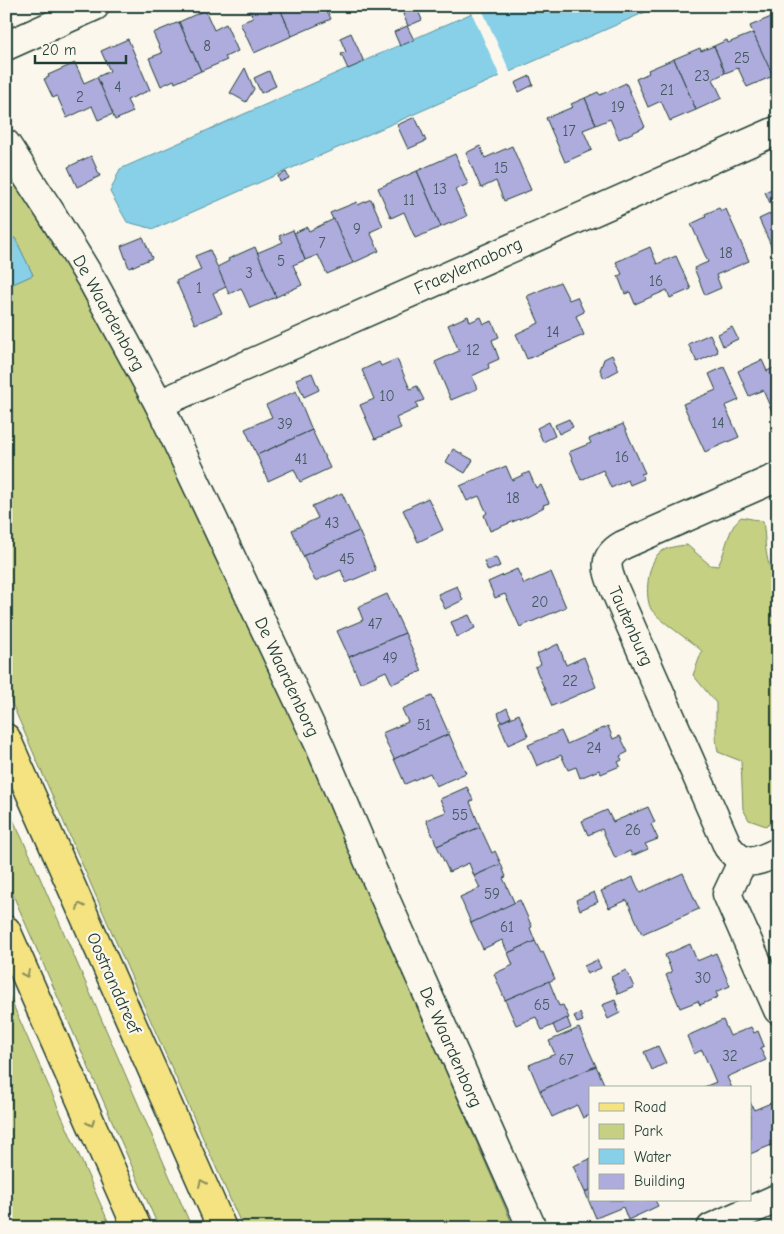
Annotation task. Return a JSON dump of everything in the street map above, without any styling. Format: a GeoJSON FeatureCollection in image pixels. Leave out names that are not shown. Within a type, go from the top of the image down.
{"type":"FeatureCollection","features":[{"type":"Feature","properties":{"kind":"main road","name":"Oostranddreef"},"geometry":{"type":"LineString","coordinates":[[6,738],[222,1228]]}},
{"type":"Feature","properties":{"kind":"main road"},"geometry":{"type":"LineString","coordinates":[[6,930],[138,1228]]}},
{"type":"Feature","properties":{"kind":"street"},"geometry":{"type":"LineString","coordinates":[[6,46],[95,6]]}},
{"type":"Feature","properties":{"kind":"street","name":"Fraeylemaborg"},"geometry":{"type":"LineString","coordinates":[[159,404],[778,130]]}},
{"type":"Feature","properties":{"kind":"street","name":"De Waardenborg"},"geometry":{"type":"LineString","coordinates":[[6,144],[52,213],[94,284],[159,404],[319,744],[371,867],[532,1228]]}},
{"type":"Feature","properties":{"kind":"street","name":"Tautenburg"},"geometry":{"type":"LineString","coordinates":[[743,860],[734,855],[728,847],[614,588],[607,566],[612,554],[623,545],[778,477]]}},
{"type":"Feature","properties":{"kind":"street"},"geometry":{"type":"LineString","coordinates":[[778,852],[755,862],[743,860],[727,894],[778,1010]]}},
{"type":"Feature","properties":{"kind":"street"},"geometry":{"type":"LineString","coordinates":[[711,1228],[778,1198]]}},
{"type":"Feature","properties":{"kind":"green space"},"geometry":{"type":"Polygon","coordinates":[[[6,171],[88,297],[138,390],[274,677],[514,1228],[243,1228],[6,690],[6,287],[33,275],[15,238],[6,241],[6,171]]]}},
{"type":"Feature","properties":{"kind":"green space"},"geometry":{"type":"Polygon","coordinates":[[[741,517],[763,521],[766,552],[770,568],[778,580],[778,820],[766,826],[749,820],[743,809],[741,761],[718,752],[716,703],[693,675],[702,651],[654,613],[648,596],[648,581],[658,554],[668,548],[687,545],[710,565],[718,566],[730,533],[741,517]]]}},
{"type":"Feature","properties":{"kind":"green space"},"geometry":{"type":"Polygon","coordinates":[[[6,805],[31,857],[192,1228],[159,1228],[6,879],[6,805]]]}},
{"type":"Feature","properties":{"kind":"green space"},"geometry":{"type":"Polygon","coordinates":[[[6,989],[111,1228],[6,1228],[6,989]]]}},
{"type":"Feature","properties":{"kind":"water"},"geometry":{"type":"Polygon","coordinates":[[[488,6],[659,6],[154,229],[127,222],[110,192],[120,169],[488,6]]]}},
{"type":"Feature","properties":{"kind":"water"},"geometry":{"type":"Polygon","coordinates":[[[15,238],[33,275],[6,287],[6,241],[15,238]]]}},
{"type":"Feature","properties":{"kind":"pier"},"geometry":{"type":"Polygon","coordinates":[[[481,7],[511,74],[501,79],[471,11],[481,7]]]}},
{"type":"Feature","properties":{"kind":"building"},"geometry":{"type":"Polygon","coordinates":[[[248,6],[279,6],[292,36],[254,53],[240,23],[253,18],[248,6]]]}},
{"type":"Feature","properties":{"kind":"building"},"geometry":{"type":"Polygon","coordinates":[[[279,6],[325,6],[331,19],[292,36],[279,6]]]}},
{"type":"Feature","properties":{"kind":"building"},"geometry":{"type":"Polygon","coordinates":[[[417,8],[422,20],[408,26],[403,14],[417,8]]]}},
{"type":"Feature","properties":{"kind":"building"},"geometry":{"type":"Polygon","coordinates":[[[205,10],[214,30],[226,24],[238,51],[225,57],[227,60],[201,71],[179,22],[205,10]]]}},
{"type":"Feature","properties":{"kind":"building"},"geometry":{"type":"Polygon","coordinates":[[[778,14],[778,81],[774,82],[750,26],[778,14]]]}},
{"type":"Feature","properties":{"kind":"building"},"geometry":{"type":"Polygon","coordinates":[[[179,22],[201,71],[175,83],[174,80],[161,86],[149,58],[162,53],[153,33],[179,22]]]}},
{"type":"Feature","properties":{"kind":"building"},"geometry":{"type":"Polygon","coordinates":[[[407,26],[414,40],[400,46],[394,32],[407,26]]]}},
{"type":"Feature","properties":{"kind":"building"},"geometry":{"type":"Polygon","coordinates":[[[351,33],[364,62],[348,69],[341,54],[346,52],[340,38],[351,33]]]}},
{"type":"Feature","properties":{"kind":"building"},"geometry":{"type":"Polygon","coordinates":[[[753,33],[773,76],[747,87],[738,68],[725,73],[714,46],[727,40],[728,43],[753,33]]]}},
{"type":"Feature","properties":{"kind":"building"},"geometry":{"type":"Polygon","coordinates":[[[128,39],[150,90],[127,100],[133,112],[115,120],[97,77],[110,71],[101,51],[128,39]]]}},
{"type":"Feature","properties":{"kind":"building"},"geometry":{"type":"Polygon","coordinates":[[[714,46],[725,73],[713,79],[722,98],[696,110],[674,59],[700,48],[701,51],[714,46]]]}},
{"type":"Feature","properties":{"kind":"building"},"geometry":{"type":"Polygon","coordinates":[[[674,59],[696,110],[670,121],[661,101],[648,107],[636,79],[649,73],[648,70],[674,59]]]}},
{"type":"Feature","properties":{"kind":"building"},"geometry":{"type":"Polygon","coordinates":[[[75,63],[84,83],[97,77],[113,114],[98,120],[92,106],[67,118],[57,96],[53,98],[44,79],[49,77],[48,75],[75,63]]]}},
{"type":"Feature","properties":{"kind":"building"},"geometry":{"type":"Polygon","coordinates":[[[245,68],[254,89],[246,102],[230,93],[245,68]]]}},
{"type":"Feature","properties":{"kind":"building"},"geometry":{"type":"Polygon","coordinates":[[[269,71],[276,86],[261,93],[254,78],[269,71]]]}},
{"type":"Feature","properties":{"kind":"building"},"geometry":{"type":"Polygon","coordinates":[[[530,76],[533,85],[519,92],[515,83],[530,76]]]}},
{"type":"Feature","properties":{"kind":"building"},"geometry":{"type":"Polygon","coordinates":[[[626,83],[645,127],[619,139],[610,119],[596,125],[585,98],[598,92],[600,95],[626,83]]]}},
{"type":"Feature","properties":{"kind":"building"},"geometry":{"type":"Polygon","coordinates":[[[585,98],[596,125],[583,130],[592,150],[565,162],[546,118],[573,107],[571,104],[585,98]]]}},
{"type":"Feature","properties":{"kind":"building"},"geometry":{"type":"Polygon","coordinates":[[[415,117],[426,141],[408,149],[397,125],[415,117]]]}},
{"type":"Feature","properties":{"kind":"building"},"geometry":{"type":"Polygon","coordinates":[[[480,146],[485,158],[512,146],[531,190],[504,201],[496,181],[481,188],[466,153],[480,146]]]}},
{"type":"Feature","properties":{"kind":"building"},"geometry":{"type":"Polygon","coordinates":[[[455,154],[468,184],[455,190],[467,216],[441,227],[417,171],[455,154]]]}},
{"type":"Feature","properties":{"kind":"building"},"geometry":{"type":"Polygon","coordinates":[[[91,156],[100,176],[77,187],[68,167],[91,156]]]}},
{"type":"Feature","properties":{"kind":"building"},"geometry":{"type":"Polygon","coordinates":[[[417,171],[441,227],[415,238],[404,212],[391,218],[378,188],[417,171]]]}},
{"type":"Feature","properties":{"kind":"building"},"geometry":{"type":"Polygon","coordinates":[[[286,172],[289,178],[280,182],[278,176],[286,172]]]}},
{"type":"Feature","properties":{"kind":"building"},"geometry":{"type":"Polygon","coordinates":[[[778,186],[778,261],[759,219],[774,212],[765,192],[778,186]]]}},
{"type":"Feature","properties":{"kind":"building"},"geometry":{"type":"Polygon","coordinates":[[[371,199],[383,226],[370,232],[379,251],[353,263],[330,213],[357,202],[358,205],[371,199]]]}},
{"type":"Feature","properties":{"kind":"building"},"geometry":{"type":"Polygon","coordinates":[[[719,208],[721,211],[726,209],[749,261],[716,275],[721,288],[705,295],[694,268],[708,262],[691,224],[706,217],[705,214],[719,208]]]}},
{"type":"Feature","properties":{"kind":"building"},"geometry":{"type":"Polygon","coordinates":[[[334,219],[353,263],[327,274],[318,255],[305,260],[294,233],[307,227],[309,231],[334,219]]]}},
{"type":"Feature","properties":{"kind":"building"},"geometry":{"type":"Polygon","coordinates":[[[293,230],[305,260],[293,265],[302,285],[276,297],[257,253],[283,242],[279,236],[293,230]]]}},
{"type":"Feature","properties":{"kind":"building"},"geometry":{"type":"Polygon","coordinates":[[[143,237],[152,258],[129,268],[121,246],[143,237]]]}},
{"type":"Feature","properties":{"kind":"building"},"geometry":{"type":"Polygon","coordinates":[[[255,247],[276,297],[250,308],[241,288],[229,294],[217,267],[229,261],[228,259],[255,247]]]}},
{"type":"Feature","properties":{"kind":"building"},"geometry":{"type":"Polygon","coordinates":[[[650,247],[657,264],[676,256],[691,289],[670,298],[667,290],[635,304],[630,292],[625,294],[618,276],[622,274],[616,262],[650,247]]]}},
{"type":"Feature","properties":{"kind":"building"},"geometry":{"type":"Polygon","coordinates":[[[210,250],[226,287],[213,293],[222,313],[195,324],[176,281],[201,270],[195,256],[210,250]]]}},
{"type":"Feature","properties":{"kind":"building"},"geometry":{"type":"Polygon","coordinates":[[[560,282],[569,300],[577,297],[584,312],[576,316],[584,335],[527,359],[516,334],[539,323],[527,296],[560,282]]]}},
{"type":"Feature","properties":{"kind":"building"},"geometry":{"type":"Polygon","coordinates":[[[468,316],[470,322],[481,317],[484,324],[492,321],[499,337],[492,340],[499,359],[488,364],[489,368],[472,376],[477,389],[451,400],[435,362],[459,351],[448,325],[468,316]]]}},
{"type":"Feature","properties":{"kind":"building"},"geometry":{"type":"Polygon","coordinates":[[[732,327],[738,339],[723,346],[718,334],[732,327]]]}},
{"type":"Feature","properties":{"kind":"building"},"geometry":{"type":"Polygon","coordinates":[[[710,334],[718,352],[697,362],[688,344],[710,334]]]}},
{"type":"Feature","properties":{"kind":"building"},"geometry":{"type":"Polygon","coordinates":[[[612,355],[619,370],[604,378],[600,370],[604,359],[612,355]]]}},
{"type":"Feature","properties":{"kind":"building"},"geometry":{"type":"Polygon","coordinates":[[[397,359],[410,389],[417,386],[424,400],[416,403],[418,408],[396,418],[401,428],[375,439],[360,405],[374,399],[362,370],[379,362],[381,366],[397,359]]]}},
{"type":"Feature","properties":{"kind":"building"},"geometry":{"type":"Polygon","coordinates":[[[762,360],[767,371],[778,366],[778,420],[776,421],[763,390],[749,396],[738,371],[762,360]]]}},
{"type":"Feature","properties":{"kind":"building"},"geometry":{"type":"Polygon","coordinates":[[[724,367],[739,400],[725,406],[739,437],[705,452],[683,404],[716,390],[709,374],[724,367]]]}},
{"type":"Feature","properties":{"kind":"building"},"geometry":{"type":"Polygon","coordinates":[[[312,373],[319,390],[304,397],[296,379],[312,373]]]}},
{"type":"Feature","properties":{"kind":"building"},"geometry":{"type":"Polygon","coordinates":[[[296,391],[312,430],[257,455],[245,429],[272,417],[266,405],[296,391]]]}},
{"type":"Feature","properties":{"kind":"building"},"geometry":{"type":"Polygon","coordinates":[[[569,419],[573,427],[559,434],[555,425],[569,419]]]}},
{"type":"Feature","properties":{"kind":"building"},"geometry":{"type":"Polygon","coordinates":[[[549,422],[555,436],[543,442],[537,428],[549,422]]]}},
{"type":"Feature","properties":{"kind":"building"},"geometry":{"type":"Polygon","coordinates":[[[623,424],[645,473],[641,474],[644,479],[630,485],[628,480],[611,488],[603,470],[581,480],[569,452],[591,443],[589,439],[623,424]]]}},
{"type":"Feature","properties":{"kind":"building"},"geometry":{"type":"Polygon","coordinates":[[[312,430],[330,468],[300,482],[294,469],[268,481],[257,455],[312,430]]]}},
{"type":"Feature","properties":{"kind":"building"},"geometry":{"type":"Polygon","coordinates":[[[453,449],[473,460],[465,473],[446,462],[453,449]]]}},
{"type":"Feature","properties":{"kind":"building"},"geometry":{"type":"Polygon","coordinates":[[[506,466],[512,480],[529,472],[536,488],[541,485],[549,503],[527,516],[490,531],[484,515],[487,513],[479,496],[467,501],[460,486],[506,466]]]}},
{"type":"Feature","properties":{"kind":"building"},"geometry":{"type":"Polygon","coordinates":[[[342,493],[359,531],[303,556],[292,530],[318,518],[312,506],[342,493]]]}},
{"type":"Feature","properties":{"kind":"building"},"geometry":{"type":"Polygon","coordinates":[[[428,498],[443,530],[418,542],[403,510],[428,498]]]}},
{"type":"Feature","properties":{"kind":"building"},"geometry":{"type":"Polygon","coordinates":[[[359,531],[376,570],[346,583],[341,570],[315,581],[303,556],[359,531]]]}},
{"type":"Feature","properties":{"kind":"building"},"geometry":{"type":"Polygon","coordinates":[[[496,557],[500,566],[488,571],[484,561],[496,557]]]}},
{"type":"Feature","properties":{"kind":"building"},"geometry":{"type":"Polygon","coordinates":[[[517,569],[524,584],[551,572],[566,607],[520,627],[505,594],[495,598],[488,582],[517,569]]]}},
{"type":"Feature","properties":{"kind":"building"},"geometry":{"type":"Polygon","coordinates":[[[457,586],[463,600],[445,609],[438,594],[457,586]]]}},
{"type":"Feature","properties":{"kind":"building"},"geometry":{"type":"Polygon","coordinates":[[[387,594],[405,633],[349,657],[337,631],[363,620],[358,607],[387,594]]]}},
{"type":"Feature","properties":{"kind":"building"},"geometry":{"type":"Polygon","coordinates":[[[469,615],[475,628],[457,637],[451,622],[469,615]]]}},
{"type":"Feature","properties":{"kind":"building"},"geometry":{"type":"Polygon","coordinates":[[[405,633],[422,671],[392,684],[386,671],[360,683],[349,657],[405,633]]]}},
{"type":"Feature","properties":{"kind":"building"},"geometry":{"type":"Polygon","coordinates":[[[558,644],[566,665],[584,657],[596,687],[552,706],[535,667],[541,664],[537,654],[558,644]]]}},
{"type":"Feature","properties":{"kind":"building"},"geometry":{"type":"Polygon","coordinates":[[[432,696],[449,734],[394,759],[382,733],[408,722],[402,709],[432,696]]]}},
{"type":"Feature","properties":{"kind":"building"},"geometry":{"type":"Polygon","coordinates":[[[507,708],[511,717],[501,722],[498,713],[507,708]]]}},
{"type":"Feature","properties":{"kind":"building"},"geometry":{"type":"Polygon","coordinates":[[[519,714],[528,736],[508,745],[499,723],[519,714]]]}},
{"type":"Feature","properties":{"kind":"building"},"geometry":{"type":"Polygon","coordinates":[[[608,726],[613,739],[620,736],[628,752],[620,756],[622,760],[618,762],[620,766],[601,774],[599,770],[580,778],[576,767],[568,770],[561,755],[537,766],[528,745],[561,731],[567,744],[608,726]]]}},
{"type":"Feature","properties":{"kind":"building"},"geometry":{"type":"Polygon","coordinates":[[[449,734],[466,773],[436,786],[430,773],[405,784],[394,759],[449,734]]]}},
{"type":"Feature","properties":{"kind":"building"},"geometry":{"type":"Polygon","coordinates":[[[467,787],[473,800],[470,802],[480,827],[437,846],[426,820],[446,812],[440,799],[467,787]]]}},
{"type":"Feature","properties":{"kind":"building"},"geometry":{"type":"Polygon","coordinates":[[[648,807],[655,822],[651,824],[658,839],[645,844],[648,849],[632,856],[630,851],[615,858],[602,829],[588,835],[582,821],[607,810],[613,822],[648,807]]]}},
{"type":"Feature","properties":{"kind":"building"},"geometry":{"type":"Polygon","coordinates":[[[480,827],[492,853],[495,851],[501,864],[474,876],[469,863],[449,872],[437,846],[480,827]]]}},
{"type":"Feature","properties":{"kind":"building"},"geometry":{"type":"Polygon","coordinates":[[[501,864],[506,877],[503,878],[515,904],[471,923],[460,897],[480,888],[474,876],[501,864]]]}},
{"type":"Feature","properties":{"kind":"building"},"geometry":{"type":"Polygon","coordinates":[[[683,873],[699,909],[642,934],[627,900],[609,908],[601,891],[633,877],[640,893],[683,873]]]}},
{"type":"Feature","properties":{"kind":"building"},"geometry":{"type":"Polygon","coordinates":[[[594,892],[598,902],[580,910],[576,900],[594,892]]]}},
{"type":"Feature","properties":{"kind":"building"},"geometry":{"type":"Polygon","coordinates":[[[520,900],[532,927],[530,928],[535,941],[508,953],[502,940],[483,949],[471,923],[520,900]]]}},
{"type":"Feature","properties":{"kind":"building"},"geometry":{"type":"Polygon","coordinates":[[[778,908],[778,923],[772,910],[778,908]]]}},
{"type":"Feature","properties":{"kind":"building"},"geometry":{"type":"Polygon","coordinates":[[[535,941],[541,953],[543,952],[555,979],[505,1000],[494,974],[513,965],[508,953],[535,941]]]}},
{"type":"Feature","properties":{"kind":"building"},"geometry":{"type":"Polygon","coordinates":[[[690,944],[697,961],[716,953],[730,986],[716,992],[718,997],[700,1005],[698,1001],[680,1008],[666,975],[672,972],[665,955],[690,944]]]}},
{"type":"Feature","properties":{"kind":"building"},"geometry":{"type":"Polygon","coordinates":[[[597,960],[601,968],[587,974],[584,966],[597,960]]]}},
{"type":"Feature","properties":{"kind":"building"},"geometry":{"type":"Polygon","coordinates":[[[626,970],[634,987],[618,994],[611,977],[626,970]]]}},
{"type":"Feature","properties":{"kind":"building"},"geometry":{"type":"Polygon","coordinates":[[[549,981],[559,1006],[563,1005],[569,1018],[542,1030],[536,1017],[516,1025],[505,1000],[549,981]]]}},
{"type":"Feature","properties":{"kind":"building"},"geometry":{"type":"Polygon","coordinates":[[[615,1000],[620,1013],[608,1019],[602,1005],[615,1000]]]}},
{"type":"Feature","properties":{"kind":"building"},"geometry":{"type":"Polygon","coordinates":[[[580,1013],[583,1021],[577,1023],[574,1016],[580,1013]]]}},
{"type":"Feature","properties":{"kind":"building"},"geometry":{"type":"Polygon","coordinates":[[[567,1018],[571,1028],[557,1034],[553,1025],[567,1018]]]}},
{"type":"Feature","properties":{"kind":"building"},"geometry":{"type":"Polygon","coordinates":[[[723,1020],[730,1036],[751,1027],[754,1033],[758,1031],[764,1046],[760,1048],[766,1060],[727,1077],[731,1086],[707,1086],[716,1082],[702,1050],[694,1054],[687,1036],[723,1020]]]}},
{"type":"Feature","properties":{"kind":"building"},"geometry":{"type":"Polygon","coordinates":[[[579,1028],[596,1066],[540,1091],[529,1065],[555,1054],[549,1041],[579,1028]]]}},
{"type":"Feature","properties":{"kind":"building"},"geometry":{"type":"Polygon","coordinates":[[[658,1046],[666,1063],[652,1070],[644,1052],[658,1046]]]}},
{"type":"Feature","properties":{"kind":"building"},"geometry":{"type":"Polygon","coordinates":[[[596,1066],[605,1086],[589,1086],[589,1115],[583,1118],[577,1105],[552,1117],[540,1091],[596,1066]]]}},
{"type":"Feature","properties":{"kind":"building"},"geometry":{"type":"Polygon","coordinates":[[[778,1100],[778,1148],[774,1144],[752,1153],[752,1106],[754,1110],[778,1100]]]}},
{"type":"Feature","properties":{"kind":"building"},"geometry":{"type":"Polygon","coordinates":[[[589,1159],[589,1190],[585,1192],[573,1166],[589,1159]]]}},
{"type":"Feature","properties":{"kind":"building"},"geometry":{"type":"Polygon","coordinates":[[[589,1190],[589,1201],[585,1192],[589,1190]]]}},
{"type":"Feature","properties":{"kind":"building"},"geometry":{"type":"Polygon","coordinates":[[[589,1202],[656,1202],[658,1206],[628,1220],[623,1207],[596,1218],[589,1202]]]}}]}
